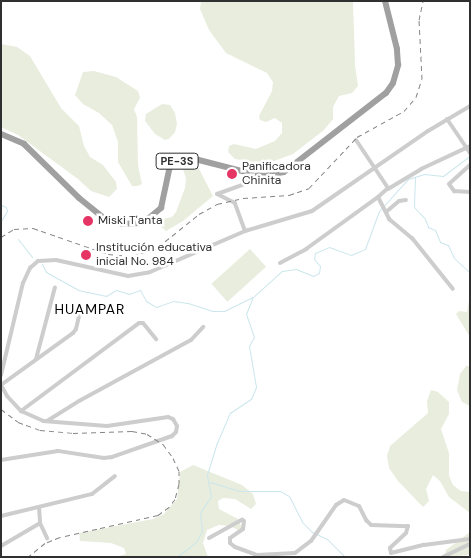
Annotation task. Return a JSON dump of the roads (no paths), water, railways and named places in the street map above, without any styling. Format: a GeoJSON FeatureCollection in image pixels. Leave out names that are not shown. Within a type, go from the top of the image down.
{"type":"FeatureCollection","features":[{"type":"Feature","properties":{"kind":"highway","name":"PE-3S"},"geometry":{"type":"LineString","coordinates":[[1,134],[24,144],[94,211],[108,220],[130,225],[146,220],[158,210],[163,202],[169,169],[179,159],[191,158],[254,174],[275,174],[291,168],[386,92],[393,83],[397,73],[398,57],[384,1]]}},
{"type":"Feature","properties":{"kind":"street"},"geometry":{"type":"LineString","coordinates":[[1,375],[24,283],[30,268],[38,261],[56,260],[128,276],[139,276],[234,238],[245,231],[312,211],[470,106]]}},
{"type":"Feature","properties":{"kind":"street"},"geometry":{"type":"LineString","coordinates":[[447,120],[468,147],[470,154]]}},
{"type":"Feature","properties":{"kind":"street"},"geometry":{"type":"LineString","coordinates":[[356,140],[388,189]]}},
{"type":"Feature","properties":{"kind":"street"},"geometry":{"type":"LineString","coordinates":[[280,263],[306,249],[379,199],[388,189],[421,169],[468,147]]}},
{"type":"Feature","properties":{"kind":"street"},"geometry":{"type":"LineString","coordinates":[[470,165],[449,184],[454,191],[470,192]]}},
{"type":"Feature","properties":{"kind":"street"},"geometry":{"type":"LineString","coordinates":[[245,231],[236,205],[217,194],[242,185],[254,174]]}},
{"type":"Feature","properties":{"kind":"street"},"geometry":{"type":"LineString","coordinates":[[379,199],[393,223],[412,238],[453,289]]}},
{"type":"Feature","properties":{"kind":"street"},"geometry":{"type":"LineString","coordinates":[[386,211],[399,201],[406,200]]}},
{"type":"Feature","properties":{"kind":"street"},"geometry":{"type":"LineString","coordinates":[[36,359],[55,287]]}},
{"type":"Feature","properties":{"kind":"street"},"geometry":{"type":"LineString","coordinates":[[1,460],[58,451],[104,458],[112,457],[172,436],[177,429],[175,421],[168,417],[107,426],[47,421],[21,410],[7,396],[1,385],[73,333],[76,329],[81,306]]}},
{"type":"Feature","properties":{"kind":"street"},"geometry":{"type":"LineString","coordinates":[[21,410],[139,323],[143,323],[156,340]]}},
{"type":"Feature","properties":{"kind":"street"},"geometry":{"type":"LineString","coordinates":[[47,421],[79,401],[192,340],[203,328]]}},
{"type":"Feature","properties":{"kind":"street"},"geometry":{"type":"LineString","coordinates":[[1,516],[92,494],[115,476]]}},
{"type":"Feature","properties":{"kind":"street"},"geometry":{"type":"LineString","coordinates":[[209,538],[242,520],[244,522],[243,529],[230,538],[230,543],[235,547],[257,556],[295,553],[311,541],[336,504],[344,500],[359,506],[366,520],[371,525],[408,526],[406,534],[390,548],[391,554],[424,545],[470,539]]}},
{"type":"Feature","properties":{"kind":"street"},"geometry":{"type":"LineString","coordinates":[[39,507],[40,523],[47,538]]}},
{"type":"Feature","properties":{"kind":"street"},"geometry":{"type":"LineString","coordinates":[[1,546],[40,523]]}},
{"type":"Feature","properties":{"kind":"street"},"geometry":{"type":"LineString","coordinates":[[443,557],[470,544]]}},
{"type":"Feature","properties":{"kind":"waterway"},"geometry":{"type":"LineString","coordinates":[[177,557],[196,542],[202,531],[200,513],[211,496],[207,475],[217,443],[230,413],[251,399],[256,387],[249,346],[254,337],[246,314],[253,297],[282,271],[296,269],[313,276],[319,273],[320,266],[314,259],[315,253],[329,247],[351,255],[365,249],[379,211],[408,179],[424,174],[443,176],[470,156]]}},
{"type":"Feature","properties":{"kind":"waterway"},"geometry":{"type":"LineString","coordinates":[[415,177],[414,207],[425,219],[428,227],[435,230],[440,242],[448,245],[454,258],[470,273]]}},
{"type":"Feature","properties":{"kind":"waterway"},"geometry":{"type":"LineString","coordinates":[[1,205],[6,207],[7,211],[1,221]]}},
{"type":"Feature","properties":{"kind":"waterway"},"geometry":{"type":"LineString","coordinates":[[18,239],[32,257]]}},
{"type":"Feature","properties":{"kind":"waterway"},"geometry":{"type":"LineString","coordinates":[[42,264],[46,272],[78,290],[106,296],[116,290],[129,294],[140,290],[146,301],[156,307],[173,301],[188,303],[212,311],[224,311],[253,297]]}},
{"type":"Feature","properties":{"kind":"waterway"},"geometry":{"type":"LineString","coordinates":[[210,482],[240,491],[280,491],[289,496],[303,523],[312,532],[327,539],[345,557]]}},
{"type":"Feature","properties":{"kind":"railway"},"geometry":{"type":"LineString","coordinates":[[1,237],[14,229],[33,228],[108,254],[133,256],[158,247],[199,214],[217,204],[243,198],[289,195],[309,188],[357,137],[404,111],[416,97],[422,79],[419,20],[423,1]]}},
{"type":"Feature","properties":{"kind":"railway"},"geometry":{"type":"LineString","coordinates":[[1,409],[18,422],[40,430],[73,433],[132,431],[147,434],[163,444],[179,471],[179,484],[175,499],[169,507],[158,515],[60,537],[45,543],[28,557]]}},
{"type":"Feature","properties":{"kind":"place","name":"Panificadora Chinita"},"geometry":{"type":"Point","coordinates":[232,174]}},
{"type":"Feature","properties":{"kind":"place","name":"Miski T'anta"},"geometry":{"type":"Point","coordinates":[88,221]}},
{"type":"Feature","properties":{"kind":"place","name":"Institución educativa inicial No. 984"},"geometry":{"type":"Point","coordinates":[86,255]}},
{"type":"Feature","properties":{"kind":"district","name":"HUAMPAR"},"geometry":{"type":"Point","coordinates":[90,309]}}]}
